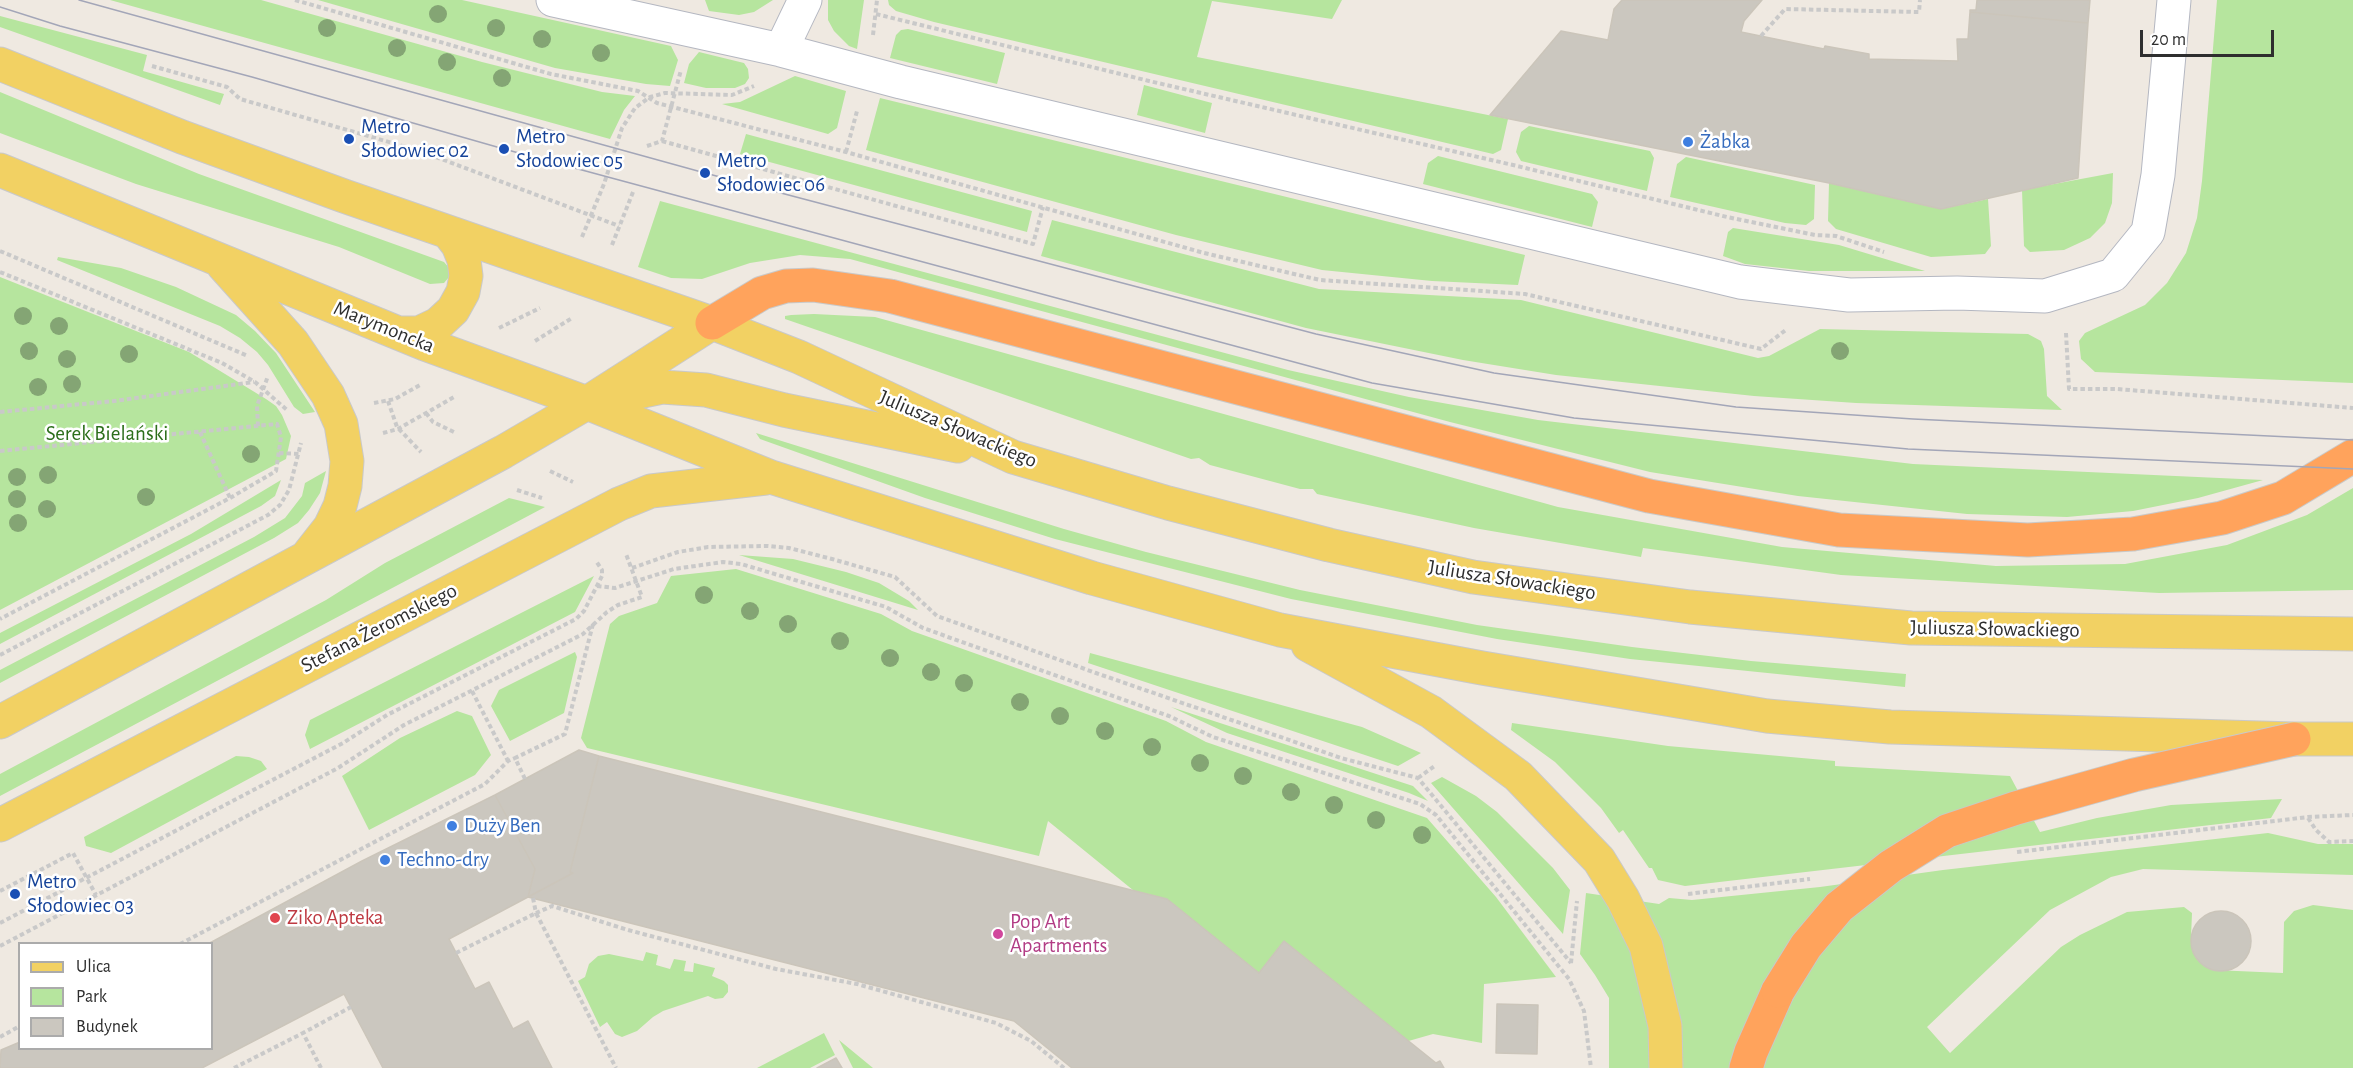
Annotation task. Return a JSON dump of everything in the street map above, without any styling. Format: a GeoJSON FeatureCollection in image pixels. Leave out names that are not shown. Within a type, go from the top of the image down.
{"type":"FeatureCollection","features":[{"type":"Feature","properties":{"kind":"highway"},"geometry":{"type":"LineString","coordinates":[[712,323],[762,293],[786,286],[813,285],[890,296],[1649,496],[1839,530],[2028,540],[2133,534],[2222,518],[2283,498],[2353,456]]}},
{"type":"Feature","properties":{"kind":"highway"},"geometry":{"type":"LineString","coordinates":[[1746,1068],[1778,991],[1806,946],[1839,907],[1891,866],[1947,831],[2016,807],[2124,778],[2294,739]]}},
{"type":"Feature","properties":{"kind":"main road"},"geometry":{"type":"LineString","coordinates":[[0,64],[182,137],[712,323]]}},
{"type":"Feature","properties":{"kind":"main road","name":"Marymoncka"},"geometry":{"type":"LineString","coordinates":[[0,170],[399,333],[492,370],[587,403],[771,477]]}},
{"type":"Feature","properties":{"kind":"main road"},"geometry":{"type":"LineString","coordinates":[[399,333],[419,333],[438,324],[453,310],[463,292],[466,276],[464,260],[458,245],[448,232]]}},
{"type":"Feature","properties":{"kind":"main road"},"geometry":{"type":"LineString","coordinates":[[217,258],[293,343],[328,395],[341,424],[347,461],[345,486],[340,506],[325,535],[303,560]]}},
{"type":"Feature","properties":{"kind":"main road"},"geometry":{"type":"LineString","coordinates":[[0,722],[469,471],[587,403],[712,323]]}},
{"type":"Feature","properties":{"kind":"main road","name":"Juliusza Słowackiego"},"geometry":{"type":"LineString","coordinates":[[712,323],[799,357],[1013,457],[1168,503],[1329,545],[1473,577],[1690,607],[1911,628],[2353,634]]}},
{"type":"Feature","properties":{"kind":"main road"},"geometry":{"type":"LineString","coordinates":[[587,403],[662,387],[706,390],[784,410],[1013,457]]}},
{"type":"Feature","properties":{"kind":"main road"},"geometry":{"type":"LineString","coordinates":[[771,477],[1092,578],[1280,630],[1482,668],[1767,716],[1890,727],[2353,739]]}},
{"type":"Feature","properties":{"kind":"main road","name":"Stefana Żeromskiego"},"geometry":{"type":"LineString","coordinates":[[0,825],[619,504],[651,490],[771,477]]}},
{"type":"Feature","properties":{"kind":"main road"},"geometry":{"type":"LineString","coordinates":[[1280,630],[1431,712],[1518,776],[1599,860],[1623,899],[1646,946],[1665,1026],[1666,1068]]}},
{"type":"Feature","properties":{"kind":"street"},"geometry":{"type":"LineString","coordinates":[[553,0],[781,50],[912,84],[1740,282],[1849,295],[1957,293],[2045,296],[2113,275],[2148,232],[2158,175],[2174,0]]}},
{"type":"Feature","properties":{"kind":"street"},"geometry":{"type":"LineString","coordinates":[[781,50],[805,0]]}},
{"type":"Feature","properties":{"kind":"path"},"geometry":{"type":"LineString","coordinates":[[295,0],[551,74],[638,91],[657,103],[846,152],[1204,253],[1320,280],[1524,294],[1761,349],[1795,322]]}},
{"type":"Feature","properties":{"kind":"path"},"geometry":{"type":"LineString","coordinates":[[872,44],[877,0]]}},
{"type":"Feature","properties":{"kind":"path"},"geometry":{"type":"LineString","coordinates":[[1761,36],[1785,9],[1919,12],[1920,0]]}},
{"type":"Feature","properties":{"kind":"path"},"geometry":{"type":"LineString","coordinates":[[876,14],[1726,217],[1815,235],[1836,236],[1887,253]]}},
{"type":"Feature","properties":{"kind":"path"},"geometry":{"type":"LineString","coordinates":[[581,240],[604,184],[625,121],[635,108],[650,98],[665,93],[724,96],[738,94],[754,86],[765,76],[781,50]]}},
{"type":"Feature","properties":{"kind":"path"},"geometry":{"type":"LineString","coordinates":[[662,141],[683,60]]}},
{"type":"Feature","properties":{"kind":"path"},"geometry":{"type":"LineString","coordinates":[[152,66],[227,87],[240,99],[420,151],[620,226]]}},
{"type":"Feature","properties":{"kind":"path"},"geometry":{"type":"LineString","coordinates":[[846,152],[859,103]]}},
{"type":"Feature","properties":{"kind":"path"},"geometry":{"type":"LineString","coordinates":[[647,146],[662,141],[1033,243],[1043,207]]}},
{"type":"Feature","properties":{"kind":"path"},"geometry":{"type":"LineString","coordinates":[[609,251],[633,192]]}},
{"type":"Feature","properties":{"kind":"path"},"geometry":{"type":"LineString","coordinates":[[0,251],[234,348],[255,360]]}},
{"type":"Feature","properties":{"kind":"path"},"geometry":{"type":"LineString","coordinates":[[0,272],[222,363],[255,382],[291,414]]}},
{"type":"Feature","properties":{"kind":"path"},"geometry":{"type":"LineString","coordinates":[[493,332],[543,306]]}},
{"type":"Feature","properties":{"kind":"path"},"geometry":{"type":"LineString","coordinates":[[531,343],[579,315]]}},
{"type":"Feature","properties":{"kind":"path"},"geometry":{"type":"LineString","coordinates":[[2065,329],[2069,389],[2128,390],[2353,408]]}},
{"type":"Feature","properties":{"kind":"path"},"geometry":{"type":"LineString","coordinates":[[258,426],[257,406],[268,375],[264,370]]}},
{"type":"Feature","properties":{"kind":"path"},"geometry":{"type":"LineString","coordinates":[[0,412],[255,382]]}},
{"type":"Feature","properties":{"kind":"path"},"geometry":{"type":"LineString","coordinates":[[425,382],[388,401],[398,429],[413,446],[427,455]]}},
{"type":"Feature","properties":{"kind":"path"},"geometry":{"type":"LineString","coordinates":[[380,434],[398,429],[457,396]]}},
{"type":"Feature","properties":{"kind":"path"},"geometry":{"type":"LineString","coordinates":[[426,413],[438,425],[463,436]]}},
{"type":"Feature","properties":{"kind":"path"},"geometry":{"type":"LineString","coordinates":[[0,451],[277,424],[281,437],[276,471],[230,498],[0,619]]}},
{"type":"Feature","properties":{"kind":"path"},"geometry":{"type":"LineString","coordinates":[[200,432],[230,498]]}},
{"type":"Feature","properties":{"kind":"path"},"geometry":{"type":"LineString","coordinates":[[0,655],[268,515],[280,505],[289,490],[301,434]]}},
{"type":"Feature","properties":{"kind":"path"},"geometry":{"type":"LineString","coordinates":[[549,471],[576,484]]}},
{"type":"Feature","properties":{"kind":"path"},"geometry":{"type":"LineString","coordinates":[[515,489],[550,500]]}},
{"type":"Feature","properties":{"kind":"path"},"geometry":{"type":"LineString","coordinates":[[632,568],[688,549],[768,546],[805,552],[895,577],[937,616],[1096,674],[1330,754],[1418,778],[1571,963],[1578,890]]}},
{"type":"Feature","properties":{"kind":"path"},"geometry":{"type":"LineString","coordinates":[[0,946],[338,768],[404,725],[583,634],[618,605],[642,597],[626,554]]}},
{"type":"Feature","properties":{"kind":"path"},"geometry":{"type":"LineString","coordinates":[[597,586],[615,588],[674,569],[723,562],[741,564],[885,607],[923,628],[1169,716],[1213,737],[1419,804],[1436,815],[1569,979],[1584,1011],[1591,1068]]}},
{"type":"Feature","properties":{"kind":"path"},"geometry":{"type":"LineString","coordinates":[[0,922],[343,743],[387,715],[576,619],[584,611],[602,576],[600,566]]}},
{"type":"Feature","properties":{"kind":"path"},"geometry":{"type":"LineString","coordinates":[[184,942],[485,784],[508,761],[565,734],[594,624]]}},
{"type":"Feature","properties":{"kind":"path"},"geometry":{"type":"LineString","coordinates":[[472,691],[508,761]]}},
{"type":"Feature","properties":{"kind":"path"},"geometry":{"type":"LineString","coordinates":[[515,758],[525,779]]}},
{"type":"Feature","properties":{"kind":"path"},"geometry":{"type":"LineString","coordinates":[[2011,853],[2308,817],[2353,815]]}},
{"type":"Feature","properties":{"kind":"path"},"geometry":{"type":"LineString","coordinates":[[2308,817],[2316,831],[2329,842],[2353,841]]}},
{"type":"Feature","properties":{"kind":"path"},"geometry":{"type":"LineString","coordinates":[[0,891],[73,853],[96,895]]}},
{"type":"Feature","properties":{"kind":"path"},"geometry":{"type":"LineString","coordinates":[[1688,894],[1818,878]]}},
{"type":"Feature","properties":{"kind":"path"},"geometry":{"type":"LineString","coordinates":[[533,898],[536,912],[616,1068]]}},
{"type":"Feature","properties":{"kind":"path"},"geometry":{"type":"LineString","coordinates":[[456,953],[552,906],[639,933],[776,969],[856,984],[996,1023],[1031,1041],[1064,1068]]}},
{"type":"Feature","properties":{"kind":"path"},"geometry":{"type":"LineString","coordinates":[[234,1068],[351,1007]]}},
{"type":"Feature","properties":{"kind":"path"},"geometry":{"type":"LineString","coordinates":[[0,1037],[18,1027]]}},
{"type":"Feature","properties":{"kind":"path"},"geometry":{"type":"LineString","coordinates":[[303,1033],[321,1068]]}},
{"type":"Feature","properties":{"kind":"green space"},"geometry":{"type":"Polygon","coordinates":[[[110,0],[261,0],[482,62],[602,92],[635,96],[624,110],[610,139],[110,0]]]}},
{"type":"Feature","properties":{"kind":"green space"},"geometry":{"type":"Polygon","coordinates":[[[318,0],[462,0],[671,46],[678,60],[670,86],[646,84],[555,68],[318,0]]]}},
{"type":"Feature","properties":{"kind":"green space"},"geometry":{"type":"Polygon","coordinates":[[[705,0],[773,0],[754,12],[739,15],[709,11],[705,0]]]}},
{"type":"Feature","properties":{"kind":"green space"},"geometry":{"type":"Polygon","coordinates":[[[828,0],[864,0],[857,49],[849,46],[834,31],[828,20],[828,0]]]}},
{"type":"Feature","properties":{"kind":"green space"},"geometry":{"type":"Polygon","coordinates":[[[888,0],[1342,0],[1332,19],[1212,1],[1197,57],[1508,119],[1501,150],[1493,154],[934,22],[896,11],[889,5],[888,0]]]}},
{"type":"Feature","properties":{"kind":"green space"},"geometry":{"type":"Polygon","coordinates":[[[2217,0],[2353,0],[2353,383],[2095,372],[2081,359],[2079,341],[2085,333],[2145,305],[2167,283],[2186,253],[2197,218],[2202,181],[2217,0]]]}},
{"type":"Feature","properties":{"kind":"green space"},"geometry":{"type":"Polygon","coordinates":[[[0,16],[147,55],[143,71],[224,94],[220,105],[0,27],[0,16]]]}},
{"type":"Feature","properties":{"kind":"green space"},"geometry":{"type":"Polygon","coordinates":[[[908,29],[1005,53],[997,84],[890,58],[896,35],[901,30],[908,29]]]}},
{"type":"Feature","properties":{"kind":"green space"},"geometry":{"type":"Polygon","coordinates":[[[699,52],[744,63],[748,69],[749,78],[745,84],[735,88],[706,88],[684,83],[689,64],[699,52]]]}},
{"type":"Feature","properties":{"kind":"green space"},"geometry":{"type":"Polygon","coordinates":[[[795,76],[846,91],[837,128],[828,134],[722,104],[740,102],[795,76]]]}},
{"type":"Feature","properties":{"kind":"green space"},"geometry":{"type":"Polygon","coordinates":[[[1144,85],[1212,103],[1205,133],[1137,115],[1144,85]]]}},
{"type":"Feature","properties":{"kind":"green space"},"geometry":{"type":"Polygon","coordinates":[[[0,92],[199,174],[444,262],[450,269],[449,277],[444,283],[430,284],[339,247],[136,184],[0,133],[0,92]]]}},
{"type":"Feature","properties":{"kind":"green space"},"geometry":{"type":"Polygon","coordinates":[[[880,98],[1525,255],[1518,285],[1432,281],[1322,270],[1176,235],[866,150],[880,98]]]}},
{"type":"Feature","properties":{"kind":"green space"},"geometry":{"type":"Polygon","coordinates":[[[1529,126],[1650,151],[1654,158],[1647,191],[1521,161],[1516,152],[1521,132],[1529,126]]]}},
{"type":"Feature","properties":{"kind":"green space"},"geometry":{"type":"Polygon","coordinates":[[[746,134],[1032,211],[1027,232],[740,154],[746,134]]]}},
{"type":"Feature","properties":{"kind":"green space"},"geometry":{"type":"Polygon","coordinates":[[[1438,156],[1592,194],[1598,202],[1592,227],[1423,184],[1428,163],[1438,156]]]}},
{"type":"Feature","properties":{"kind":"green space"},"geometry":{"type":"Polygon","coordinates":[[[1686,157],[1815,185],[1814,219],[1806,225],[1785,223],[1670,197],[1677,164],[1686,157]]]}},
{"type":"Feature","properties":{"kind":"green space"},"geometry":{"type":"Polygon","coordinates":[[[2113,173],[2112,203],[2105,223],[2090,238],[2064,250],[2030,252],[2024,246],[2022,190],[2113,173]]]}},
{"type":"Feature","properties":{"kind":"green space"},"geometry":{"type":"Polygon","coordinates":[[[1829,183],[1941,209],[1988,199],[1991,246],[1985,254],[1931,257],[1836,229],[1828,221],[1829,183]]]}},
{"type":"Feature","properties":{"kind":"green space"},"geometry":{"type":"Polygon","coordinates":[[[660,201],[1288,370],[1409,397],[1538,420],[1913,464],[2263,480],[2198,498],[2133,511],[2067,517],[1967,514],[1798,496],[1650,472],[1450,422],[850,259],[800,255],[750,263],[702,279],[671,278],[638,267],[660,201]]]}},
{"type":"Feature","properties":{"kind":"green space"},"geometry":{"type":"Polygon","coordinates":[[[1052,220],[1319,289],[1521,300],[1758,358],[1769,356],[1820,329],[2028,334],[2041,341],[2044,349],[2047,396],[2062,410],[1856,403],[1754,396],[1556,375],[1463,360],[1306,328],[1041,256],[1052,220]]]}},
{"type":"Feature","properties":{"kind":"green space"},"geometry":{"type":"Polygon","coordinates":[[[1733,228],[1839,245],[1925,271],[1809,271],[1745,264],[1723,256],[1728,232],[1733,228]]]}},
{"type":"Feature","properties":{"kind":"green space"},"geometry":{"type":"Polygon","coordinates":[[[58,257],[121,268],[176,287],[236,315],[276,353],[315,412],[303,414],[294,407],[268,365],[240,338],[220,326],[57,260],[58,257]]]}},
{"type":"Feature","properties":{"kind":"green space","name":"Serek Bielański"},"geometry":{"type":"Polygon","coordinates":[[[0,277],[189,352],[266,399],[276,406],[291,436],[286,459],[0,610],[0,277]]]}},
{"type":"Feature","properties":{"kind":"green space"},"geometry":{"type":"Polygon","coordinates":[[[814,314],[875,317],[1558,507],[1782,547],[1996,566],[2125,564],[2227,545],[2307,515],[2353,488],[2353,590],[2159,593],[1841,575],[1643,548],[1641,557],[1474,528],[1317,494],[1313,489],[1300,489],[1210,465],[1199,458],[1191,459],[785,319],[785,316],[814,314]]]}},
{"type":"Feature","properties":{"kind":"green space"},"geometry":{"type":"Polygon","coordinates":[[[756,433],[1064,529],[1300,590],[1477,625],[1632,647],[1751,661],[1906,674],[1905,687],[1630,659],[1497,639],[1291,599],[1055,539],[925,498],[760,439],[756,433]]]}},
{"type":"Feature","properties":{"kind":"green space"},"geometry":{"type":"Polygon","coordinates":[[[326,471],[320,493],[298,523],[274,538],[0,683],[0,670],[254,537],[285,518],[302,496],[305,483],[326,471]]]}},
{"type":"Feature","properties":{"kind":"green space"},"geometry":{"type":"Polygon","coordinates":[[[281,480],[275,496],[261,506],[0,644],[0,633],[191,534],[281,480]]]}},
{"type":"Feature","properties":{"kind":"green space"},"geometry":{"type":"Polygon","coordinates":[[[509,498],[545,507],[0,796],[0,774],[326,600],[385,563],[509,498]]]}},
{"type":"Feature","properties":{"kind":"green space"},"geometry":{"type":"Polygon","coordinates":[[[739,555],[793,559],[846,572],[879,583],[909,601],[918,610],[739,555]]]}},
{"type":"Feature","properties":{"kind":"green space"},"geometry":{"type":"Polygon","coordinates":[[[736,569],[881,614],[912,631],[1166,721],[1206,742],[1427,818],[1496,897],[1556,977],[1484,984],[1482,1043],[1433,1034],[1342,1060],[1048,821],[1039,856],[587,748],[581,738],[610,624],[619,616],[657,603],[671,576],[736,569]]]}},
{"type":"Feature","properties":{"kind":"green space"},"geometry":{"type":"Polygon","coordinates":[[[594,576],[575,612],[310,749],[305,735],[310,720],[594,576]]]}},
{"type":"Feature","properties":{"kind":"green space"},"geometry":{"type":"Polygon","coordinates":[[[575,652],[577,657],[564,713],[510,741],[491,706],[499,690],[575,652]]]}},
{"type":"Feature","properties":{"kind":"green space"},"geometry":{"type":"Polygon","coordinates":[[[1090,653],[1362,727],[1421,753],[1398,766],[1088,663],[1090,653]]]}},
{"type":"Feature","properties":{"kind":"green space"},"geometry":{"type":"Polygon","coordinates":[[[1171,707],[1413,786],[1428,801],[1227,733],[1171,707]]]}},
{"type":"Feature","properties":{"kind":"green space"},"geometry":{"type":"Polygon","coordinates":[[[457,711],[472,716],[491,755],[475,775],[369,830],[342,776],[400,738],[457,711]]]}},
{"type":"Feature","properties":{"kind":"green space"},"geometry":{"type":"Polygon","coordinates":[[[1512,723],[1668,746],[1835,761],[1835,766],[2010,776],[2040,832],[2097,818],[2171,805],[2282,799],[2271,818],[1685,886],[1658,880],[1652,868],[1649,868],[1623,830],[1619,833],[1601,808],[1555,762],[1511,730],[1512,723]]]}},
{"type":"Feature","properties":{"kind":"green space"},"geometry":{"type":"Polygon","coordinates":[[[236,756],[261,761],[267,769],[111,853],[86,846],[84,837],[236,756]]]}},
{"type":"Feature","properties":{"kind":"green space"},"geometry":{"type":"Polygon","coordinates":[[[1442,777],[1476,796],[1497,812],[1553,868],[1570,890],[1563,934],[1431,783],[1442,777]]]}},
{"type":"Feature","properties":{"kind":"green space"},"geometry":{"type":"Polygon","coordinates":[[[2268,833],[2318,844],[2353,844],[2353,875],[2143,869],[2111,877],[2050,910],[1927,1027],[1950,1053],[2061,947],[2127,912],[2184,907],[2192,913],[2191,937],[2194,953],[2206,967],[2214,970],[2283,973],[2284,922],[2294,911],[2313,905],[2353,910],[2353,1068],[1609,1068],[1609,998],[1580,954],[1586,893],[1659,904],[1669,898],[1692,900],[1820,887],[1943,870],[2268,833]]]}},
{"type":"Feature","properties":{"kind":"green space"},"geometry":{"type":"Polygon","coordinates":[[[646,952],[658,955],[656,965],[670,969],[674,959],[686,961],[684,971],[693,972],[694,963],[715,968],[712,976],[728,985],[728,992],[723,998],[715,999],[708,996],[663,1011],[637,1031],[622,1037],[615,1034],[607,1022],[600,1027],[578,981],[585,977],[589,964],[598,956],[609,954],[643,961],[646,952]]]}},
{"type":"Feature","properties":{"kind":"green space"},"geometry":{"type":"Polygon","coordinates":[[[824,1033],[835,1055],[810,1068],[757,1068],[824,1033]]]}},
{"type":"Feature","properties":{"kind":"green space"},"geometry":{"type":"Polygon","coordinates":[[[839,1040],[873,1068],[853,1068],[839,1040]]]}},
{"type":"Feature","properties":{"kind":"building"},"geometry":{"type":"Polygon","coordinates":[[[1622,0],[1762,0],[1744,21],[1741,32],[1824,49],[1825,46],[1869,54],[1869,59],[1958,61],[1957,39],[1968,39],[1970,12],[2088,23],[2078,178],[1941,209],[1829,183],[1490,115],[1561,31],[1608,40],[1614,9],[1622,0]]]}},
{"type":"Feature","properties":{"kind":"building"},"geometry":{"type":"Polygon","coordinates":[[[1977,0],[2090,0],[2088,23],[1970,12],[1970,10],[1976,10],[1977,0]]]}},
{"type":"Feature","properties":{"kind":"building"},"geometry":{"type":"Polygon","coordinates":[[[579,750],[599,756],[570,872],[573,873],[528,897],[535,869],[495,795],[579,750]]]}},
{"type":"Feature","properties":{"kind":"building"},"geometry":{"type":"Polygon","coordinates":[[[599,756],[1167,899],[1259,973],[1284,941],[1436,1063],[1440,1061],[1444,1068],[1072,1068],[1014,1021],[528,897],[573,873],[570,872],[599,756]]]}},
{"type":"Feature","properties":{"kind":"building"},"geometry":{"type":"Polygon","coordinates":[[[495,795],[535,869],[528,897],[449,939],[475,989],[489,982],[513,1029],[528,1021],[552,1068],[383,1068],[344,994],[202,1068],[0,1068],[1,1050],[18,1043],[18,1050],[213,1050],[212,942],[362,861],[495,795]]]}},
{"type":"Feature","properties":{"kind":"building"},"geometry":{"type":"Polygon","coordinates":[[[2221,911],[2242,920],[2251,941],[2242,962],[2221,971],[2200,962],[2191,941],[2200,920],[2221,911]]]}},
{"type":"Feature","properties":{"kind":"building"},"geometry":{"type":"Polygon","coordinates":[[[1497,1004],[1538,1005],[1537,1054],[1496,1053],[1497,1004]]]}},
{"type":"Feature","properties":{"kind":"building"},"geometry":{"type":"Polygon","coordinates":[[[836,1058],[842,1068],[817,1068],[836,1058]]]}},
{"type":"Feature","properties":{"kind":"tram line"},"geometry":{"type":"LineString","coordinates":[[79,0],[705,173],[1316,334],[1494,373],[1736,407],[1913,419],[2353,440]]}},
{"type":"Feature","properties":{"kind":"tram line"},"geometry":{"type":"LineString","coordinates":[[0,7],[60,26],[252,77],[504,149],[1372,383],[1574,418],[1908,449],[2353,469]]}},
{"type":"Feature","properties":{"kind":"place","name":"Metro Słodowiec 02"},"geometry":{"type":"Point","coordinates":[349,139]}},
{"type":"Feature","properties":{"kind":"place","name":"Żabka"},"geometry":{"type":"Point","coordinates":[1688,142]}},
{"type":"Feature","properties":{"kind":"place","name":"Metro Słodowiec 05"},"geometry":{"type":"Point","coordinates":[504,149]}},
{"type":"Feature","properties":{"kind":"place","name":"Metro Słodowiec 06"},"geometry":{"type":"Point","coordinates":[705,173]}},
{"type":"Feature","properties":{"kind":"place","name":"Duży Ben"},"geometry":{"type":"Point","coordinates":[452,826]}},
{"type":"Feature","properties":{"kind":"place","name":"Techno-dry"},"geometry":{"type":"Point","coordinates":[385,860]}},
{"type":"Feature","properties":{"kind":"place","name":"Metro Słodowiec 03"},"geometry":{"type":"Point","coordinates":[15,894]}},
{"type":"Feature","properties":{"kind":"place","name":"Ziko Apteka"},"geometry":{"type":"Point","coordinates":[275,918]}},
{"type":"Feature","properties":{"kind":"place","name":"Pop Art Apartments"},"geometry":{"type":"Point","coordinates":[998,934]}}]}
